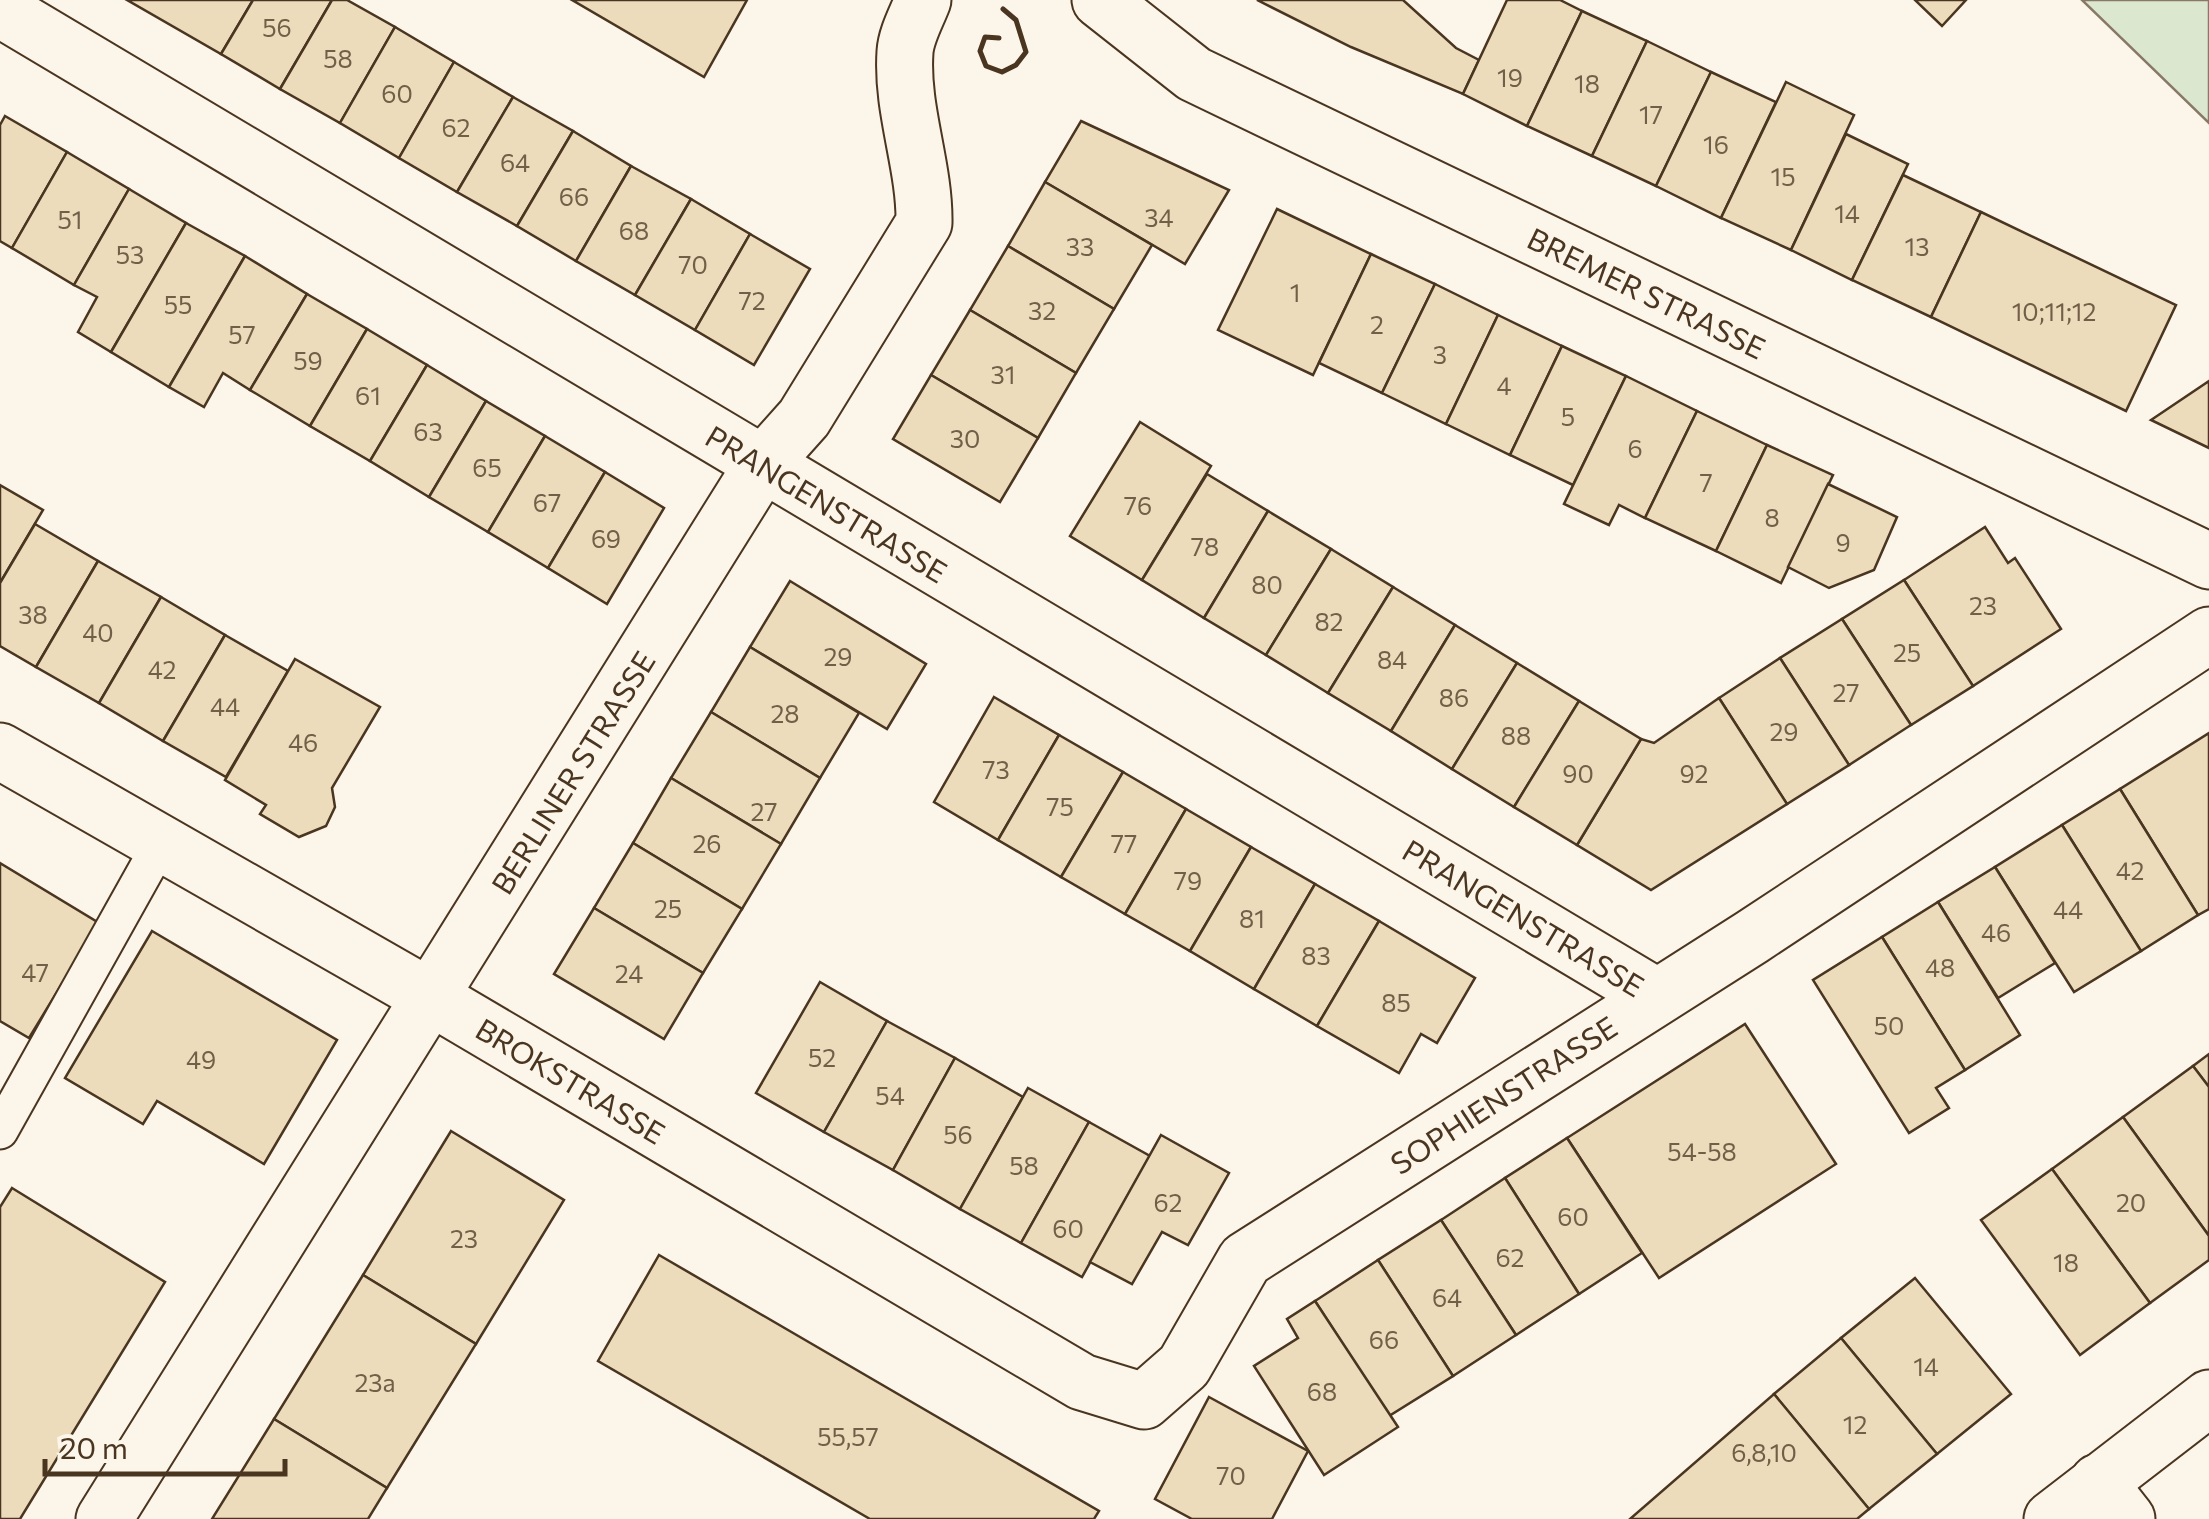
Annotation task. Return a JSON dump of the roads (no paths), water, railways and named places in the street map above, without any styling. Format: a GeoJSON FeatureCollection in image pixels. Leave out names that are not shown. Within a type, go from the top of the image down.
{"type":"FeatureCollection","features":[{"type":"Feature","properties":{"kind":"street","name":"BERLINER STRASSE"},"geometry":{"type":"LineString","coordinates":[[104,1519],[762,465],[804,418],[924,223],[925,193],[908,105],[904,48],[923,0]]}},
{"type":"Feature","properties":{"kind":"street","name":"BREMER STRASSE"},"geometry":{"type":"LineString","coordinates":[[1100,0],[1194,74],[2209,561]]}},
{"type":"Feature","properties":{"kind":"street","name":"PRANGENSTRASSE"},"geometry":{"type":"LineString","coordinates":[[0,9],[1656,996]]}},
{"type":"Feature","properties":{"kind":"street","name":"SOPHIENSTRASSE"},"geometry":{"type":"LineString","coordinates":[[1144,1401],[1184,1366],[1246,1260],[1752,937],[2209,634]]}},
{"type":"Feature","properties":{"kind":"street","name":"BROKSTRASSE"},"geometry":{"type":"LineString","coordinates":[[0,751],[432,998],[1082,1382],[1144,1401]]}},
{"type":"Feature","properties":{"kind":"street"},"geometry":{"type":"LineString","coordinates":[[2052,1519],[2112,1500],[2209,1398]]}},
{"type":"Feature","properties":{"kind":"lane"},"geometry":{"type":"LineString","coordinates":[[0,1131],[161,844]]}}]}
